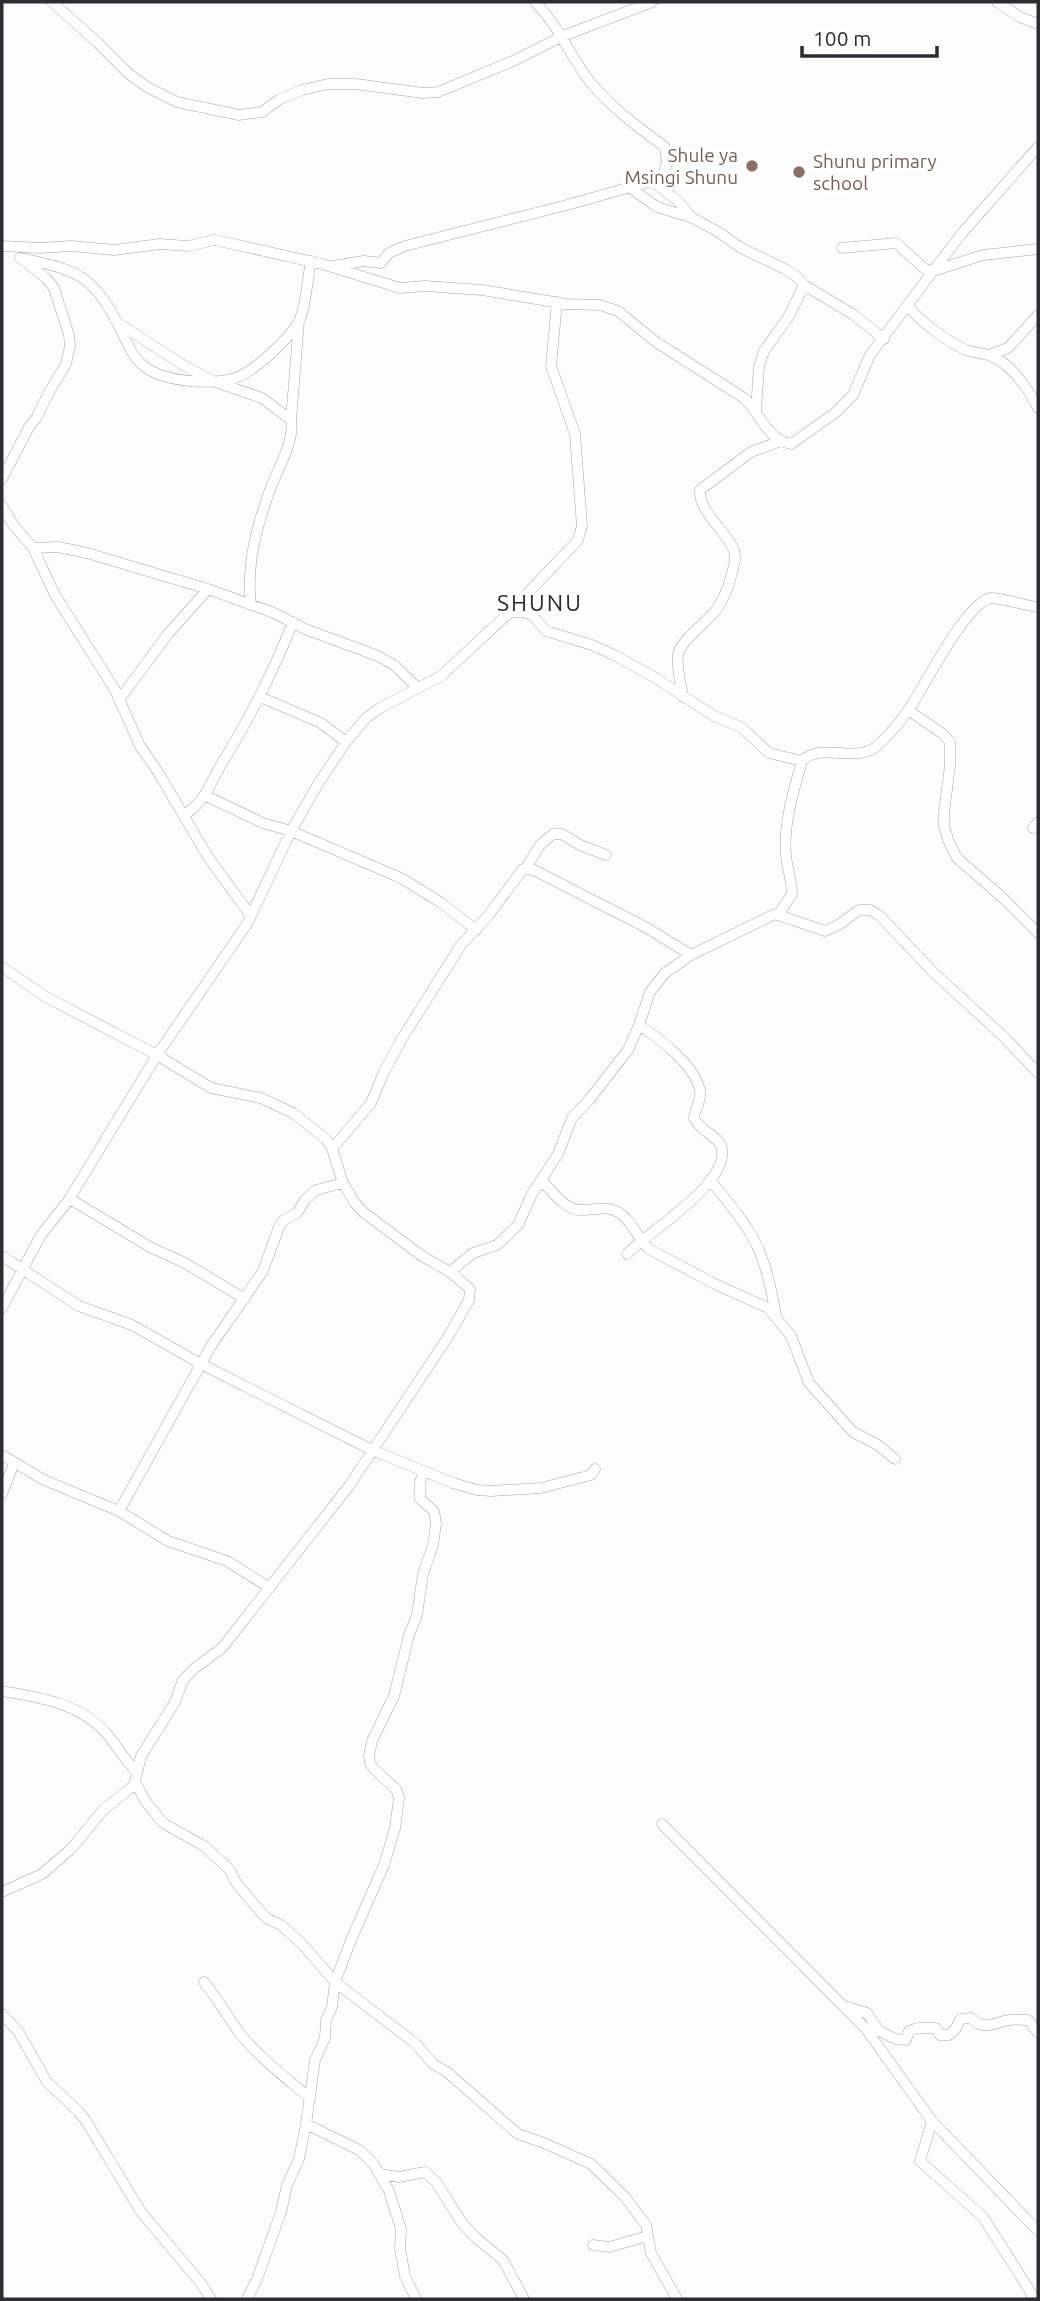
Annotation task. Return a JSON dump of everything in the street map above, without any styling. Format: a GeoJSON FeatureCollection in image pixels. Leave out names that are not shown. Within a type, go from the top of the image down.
{"type":"FeatureCollection","features":[{"type":"Feature","properties":{"kind":"street"},"geometry":{"type":"LineString","coordinates":[[52,2],[146,87],[177,102],[239,115],[262,112],[291,94],[328,84],[438,92],[513,61],[562,36],[652,2]]}},
{"type":"Feature","properties":{"kind":"street"},"geometry":{"type":"LineString","coordinates":[[332,267],[364,261],[381,263],[389,253],[405,246],[567,205],[652,181],[663,175],[667,163],[665,147],[632,124],[589,81],[562,36],[535,2]]}},
{"type":"Feature","properties":{"kind":"street"},"geometry":{"type":"LineString","coordinates":[[997,2],[1020,17],[1038,24]]}},
{"type":"Feature","properties":{"kind":"street"},"geometry":{"type":"LineString","coordinates":[[683,697],[678,661],[680,649],[716,610],[735,559],[734,552],[718,525],[703,507],[700,490],[751,452],[781,441],[794,443],[847,403],[857,390],[870,355],[963,232],[1038,147]]}},
{"type":"Feature","properties":{"kind":"street"},"geometry":{"type":"LineString","coordinates":[[652,181],[679,202],[693,218]]}},
{"type":"Feature","properties":{"kind":"street"},"geometry":{"type":"LineString","coordinates":[[628,187],[657,207],[693,218],[748,253],[793,274],[804,285],[854,315],[884,339]]}},
{"type":"Feature","properties":{"kind":"street"},"geometry":{"type":"LineString","coordinates":[[4,246],[71,246],[114,250],[167,244],[188,246],[215,240],[311,261],[400,288],[425,286],[482,290],[557,302],[600,305],[618,311],[656,342],[744,398],[756,410],[765,426],[781,441]]}},
{"type":"Feature","properties":{"kind":"street"},"geometry":{"type":"LineString","coordinates":[[842,248],[897,243],[925,268],[933,271],[983,255],[1038,249]]}},
{"type":"Feature","properties":{"kind":"street"},"geometry":{"type":"LineString","coordinates":[[2,480],[66,364],[70,346],[54,288],[46,278],[4,246]]}},
{"type":"Feature","properties":{"kind":"street"},"geometry":{"type":"LineString","coordinates":[[20,258],[56,265],[82,276],[102,295],[134,356],[152,372],[167,379],[212,381],[237,377],[253,369],[299,321]]}},
{"type":"Feature","properties":{"kind":"street"},"geometry":{"type":"LineString","coordinates":[[251,605],[252,551],[264,506],[292,427],[299,321],[311,261]]}},
{"type":"Feature","properties":{"kind":"street"},"geometry":{"type":"LineString","coordinates":[[756,410],[759,366],[764,351],[789,316],[804,285]]}},
{"type":"Feature","properties":{"kind":"street"},"geometry":{"type":"LineString","coordinates":[[2,1308],[41,1235],[70,1199],[157,1055],[233,948],[291,831],[346,742],[373,713],[441,676],[510,612],[575,546],[582,526],[575,434],[551,366],[557,302]]}},
{"type":"Feature","properties":{"kind":"street"},"geometry":{"type":"LineString","coordinates":[[908,306],[918,319],[964,348],[997,360],[1020,380],[1038,408]]}},
{"type":"Feature","properties":{"kind":"street"},"geometry":{"type":"LineString","coordinates":[[988,355],[1008,348],[1038,315]]}},
{"type":"Feature","properties":{"kind":"street"},"geometry":{"type":"LineString","coordinates":[[117,322],[183,365],[212,381],[262,398],[291,420]]}},
{"type":"Feature","properties":{"kind":"street"},"geometry":{"type":"LineString","coordinates":[[2,506],[14,526],[33,548],[55,595],[119,700],[133,734],[208,857],[251,916]]}},
{"type":"Feature","properties":{"kind":"street"},"geometry":{"type":"LineString","coordinates":[[33,548],[69,549],[208,589],[377,656],[394,665],[418,688]]}},
{"type":"Feature","properties":{"kind":"street"},"geometry":{"type":"LineString","coordinates":[[119,700],[168,634],[208,589]]}},
{"type":"Feature","properties":{"kind":"street"},"geometry":{"type":"LineString","coordinates":[[778,915],[792,894],[786,840],[802,761],[813,753],[848,755],[874,748],[908,710],[950,640],[984,601],[994,598],[1038,607]]}},
{"type":"Feature","properties":{"kind":"street"},"geometry":{"type":"LineString","coordinates":[[510,612],[525,612],[534,617],[546,631],[614,654],[714,716],[741,727],[769,753],[802,761]]}},
{"type":"Feature","properties":{"kind":"street"},"geometry":{"type":"LineString","coordinates":[[184,815],[199,805],[206,796],[222,763],[248,722],[293,622]]}},
{"type":"Feature","properties":{"kind":"street"},"geometry":{"type":"LineString","coordinates":[[260,697],[321,723],[346,742]]}},
{"type":"Feature","properties":{"kind":"street"},"geometry":{"type":"LineString","coordinates":[[908,710],[943,734],[950,742],[944,826],[957,858],[1038,933]]}},
{"type":"Feature","properties":{"kind":"street"},"geometry":{"type":"LineString","coordinates":[[206,796],[263,823],[291,831],[401,878],[440,902],[476,930]]}},
{"type":"Feature","properties":{"kind":"street"},"geometry":{"type":"LineString","coordinates":[[332,1149],[371,1103],[403,1037],[461,944],[476,930],[516,875],[526,868],[540,845],[553,834],[562,834],[580,845],[606,855]]}},
{"type":"Feature","properties":{"kind":"street"},"geometry":{"type":"LineString","coordinates":[[526,868],[647,928],[691,955]]}},
{"type":"Feature","properties":{"kind":"street"},"geometry":{"type":"LineString","coordinates":[[450,1272],[473,1253],[497,1245],[518,1225],[533,1194],[558,1154],[572,1118],[623,1057],[654,985],[665,973],[691,955],[772,915],[823,930],[833,929],[859,910],[880,916],[933,972],[1020,1051],[1038,1073]]}},
{"type":"Feature","properties":{"kind":"street"},"geometry":{"type":"LineString","coordinates":[[2,967],[64,1007],[157,1055],[211,1088],[261,1098],[293,1113],[318,1131],[332,1149],[343,1183],[355,1203],[375,1222],[468,1286],[470,1293],[469,1300],[422,1379],[349,1486],[217,1652],[183,1680],[175,1703],[144,1749],[136,1777],[118,1799],[103,1810],[72,1848],[43,1874],[2,1892]]}},
{"type":"Feature","properties":{"kind":"street"},"geometry":{"type":"LineString","coordinates":[[626,1254],[673,1216],[710,1180],[723,1151],[720,1142],[699,1127],[694,1118],[701,1096],[697,1082],[669,1046],[639,1025]]}},
{"type":"Feature","properties":{"kind":"street"},"geometry":{"type":"LineString","coordinates":[[710,1180],[748,1228],[758,1248],[776,1316]]}},
{"type":"Feature","properties":{"kind":"street"},"geometry":{"type":"LineString","coordinates":[[542,1181],[572,1209],[601,1208],[620,1214],[627,1219],[649,1249],[768,1308],[796,1345],[809,1382],[853,1432],[878,1445],[895,1459]]}},
{"type":"Feature","properties":{"kind":"street"},"geometry":{"type":"LineString","coordinates":[[119,1511],[201,1364],[263,1271],[279,1227],[284,1220],[298,1213],[305,1200],[316,1190],[343,1183]]}},
{"type":"Feature","properties":{"kind":"street"},"geometry":{"type":"LineString","coordinates":[[70,1199],[244,1299]]}},
{"type":"Feature","properties":{"kind":"street"},"geometry":{"type":"LineString","coordinates":[[2,1256],[79,1306],[132,1325],[201,1364],[372,1450],[453,1483],[491,1492],[541,1488],[591,1475],[595,1469]]}},
{"type":"Feature","properties":{"kind":"street"},"geometry":{"type":"LineString","coordinates":[[2,1455],[44,1480],[119,1511],[167,1541],[227,1561],[270,1588]]}},
{"type":"Feature","properties":{"kind":"street"},"geometry":{"type":"LineString","coordinates":[[2,1494],[14,1463]]}},
{"type":"Feature","properties":{"kind":"street"},"geometry":{"type":"LineString","coordinates":[[247,2299],[257,2279],[281,2212],[287,2185],[299,2159],[314,2060],[325,2038],[326,2020],[335,1982],[384,1865],[396,1828],[399,1798],[396,1789],[370,1764],[369,1756],[372,1741],[394,1696],[409,1635],[417,1615],[423,1574],[433,1545],[436,1523],[434,1511],[420,1499],[420,1482],[424,1471]]}},
{"type":"Feature","properties":{"kind":"street"},"geometry":{"type":"LineString","coordinates":[[2,1691],[51,1701],[85,1715],[108,1735],[136,1777],[146,1802],[163,1823],[204,1846],[229,1869],[237,1885],[266,1918],[281,1925],[302,1944],[335,1982],[407,2037],[433,2064],[447,2072],[518,2134],[591,2164],[625,2197],[646,2224],[651,2253],[677,2299]]}},
{"type":"Feature","properties":{"kind":"street"},"geometry":{"type":"LineString","coordinates":[[118,1799],[135,1798],[146,1802]]}},
{"type":"Feature","properties":{"kind":"street"},"geometry":{"type":"LineString","coordinates":[[662,1824],[866,2029],[932,2121],[1038,2231]]}},
{"type":"Feature","properties":{"kind":"street"},"geometry":{"type":"LineString","coordinates":[[204,1982],[244,2038],[310,2098]]}},
{"type":"Feature","properties":{"kind":"street"},"geometry":{"type":"LineString","coordinates":[[841,2005],[867,2013],[879,2031],[896,2039],[906,2040],[909,2031],[918,2028],[936,2028],[940,2035],[949,2035],[960,2019],[971,2018],[986,2027],[1010,2020],[1028,2020],[1038,2033]]}},
{"type":"Feature","properties":{"kind":"street"},"geometry":{"type":"LineString","coordinates":[[2,2014],[18,2031],[47,2081],[86,2120],[141,2212],[211,2299]]}},
{"type":"Feature","properties":{"kind":"street"},"geometry":{"type":"LineString","coordinates":[[932,2121],[920,2161],[983,2217],[1033,2299]]}},
{"type":"Feature","properties":{"kind":"street"},"geometry":{"type":"LineString","coordinates":[[306,2124],[359,2150],[380,2174],[389,2190],[401,2229],[401,2258],[405,2276],[416,2299]]}},
{"type":"Feature","properties":{"kind":"street"},"geometry":{"type":"LineString","coordinates":[[380,2174],[399,2177],[425,2172],[436,2182],[462,2223],[509,2267],[524,2299]]}},
{"type":"Feature","properties":{"kind":"street"},"geometry":{"type":"LineString","coordinates":[[593,2245],[609,2247],[648,2236]]}},
{"type":"Feature","properties":{"kind":"place","name":"Shule ya Msingi Shunu"},"geometry":{"type":"Point","coordinates":[752,166]}},
{"type":"Feature","properties":{"kind":"place","name":"Shunu primary school"},"geometry":{"type":"Point","coordinates":[799,172]}},
{"type":"Feature","properties":{"kind":"district","name":"SHUNU"},"geometry":{"type":"Point","coordinates":[540,602]}}]}
